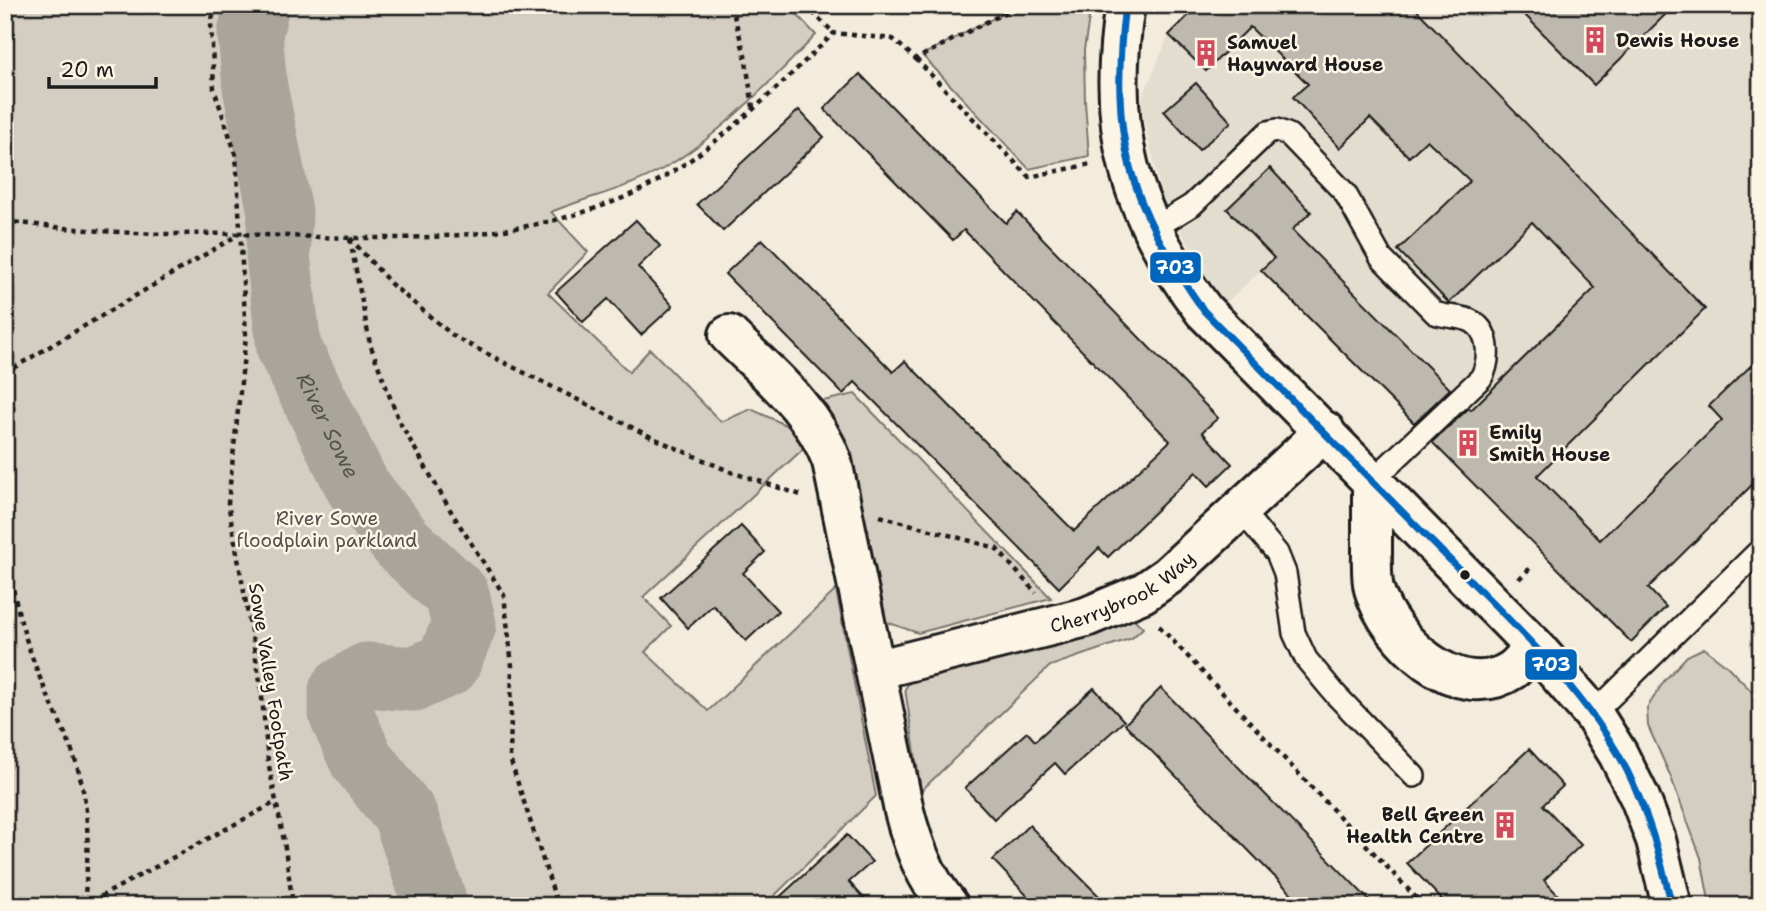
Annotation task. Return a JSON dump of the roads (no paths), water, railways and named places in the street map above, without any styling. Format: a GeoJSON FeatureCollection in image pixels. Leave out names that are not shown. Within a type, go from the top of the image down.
{"type":"FeatureCollection","features":[{"type":"Feature","properties":{"kind":"street"},"geometry":{"type":"LineString","coordinates":[[1125,5],[1117,80],[1126,155],[1136,193],[1151,230],[1176,273],[1204,311],[1534,646],[1593,714],[1618,754],[1640,798],[1656,840],[1672,906]]}},
{"type":"Feature","properties":{"kind":"street"},"geometry":{"type":"LineString","coordinates":[[729,335],[806,412],[819,430],[832,461],[912,840],[924,870],[949,906]]}},
{"type":"Feature","properties":{"kind":"street","name":"Cherrybrook Way"},"geometry":{"type":"LineString","coordinates":[[875,670],[1087,617],[1130,599],[1169,575],[1325,431]]}},
{"type":"Feature","properties":{"kind":"street"},"geometry":{"type":"LineString","coordinates":[[1372,481],[1373,584],[1380,608],[1402,639],[1432,666],[1457,677],[1488,679],[1513,669],[1534,646]]}},
{"type":"Feature","properties":{"kind":"lane"},"geometry":{"type":"LineString","coordinates":[[1151,230],[1192,205],[1268,132],[1277,130],[1289,135],[1345,193],[1381,258],[1435,313],[1473,321],[1478,326],[1488,353],[1486,369],[1481,378],[1372,481]]}},
{"type":"Feature","properties":{"kind":"lane"},"geometry":{"type":"LineString","coordinates":[[1240,509],[1277,553],[1285,573],[1294,633],[1306,659],[1336,695],[1414,776]]}},
{"type":"Feature","properties":{"kind":"lane"},"geometry":{"type":"LineString","coordinates":[[1593,714],[1761,549]]}},
{"type":"Feature","properties":{"kind":"waterway","name":"River Sowe"},"geometry":{"type":"LineString","coordinates":[[257,5],[250,34],[255,87],[280,212],[278,255],[289,348],[358,487],[402,543],[457,595],[464,625],[448,664],[414,679],[367,675],[341,691],[341,714],[361,759],[405,815],[434,900],[433,906]]}},
{"type":"Feature","properties":{"kind":"place","name":"Dewis House"},"geometry":{"type":"Point","coordinates":[1595,40]}},
{"type":"Feature","properties":{"kind":"place","name":"Samuel Hayward House"},"geometry":{"type":"Point","coordinates":[1206,53]}},
{"type":"Feature","properties":{"kind":"place","name":"Emily Smith House"},"geometry":{"type":"Point","coordinates":[1468,443]}},
{"type":"Feature","properties":{"kind":"place","name":"Bell Green Health Centre"},"geometry":{"type":"Point","coordinates":[1505,825]}},
{"type":"Feature","properties":{"kind":"park label","name":"River Sowe floodplain parkland"},"geometry":{"type":"Point","coordinates":[327,529]}}]}
